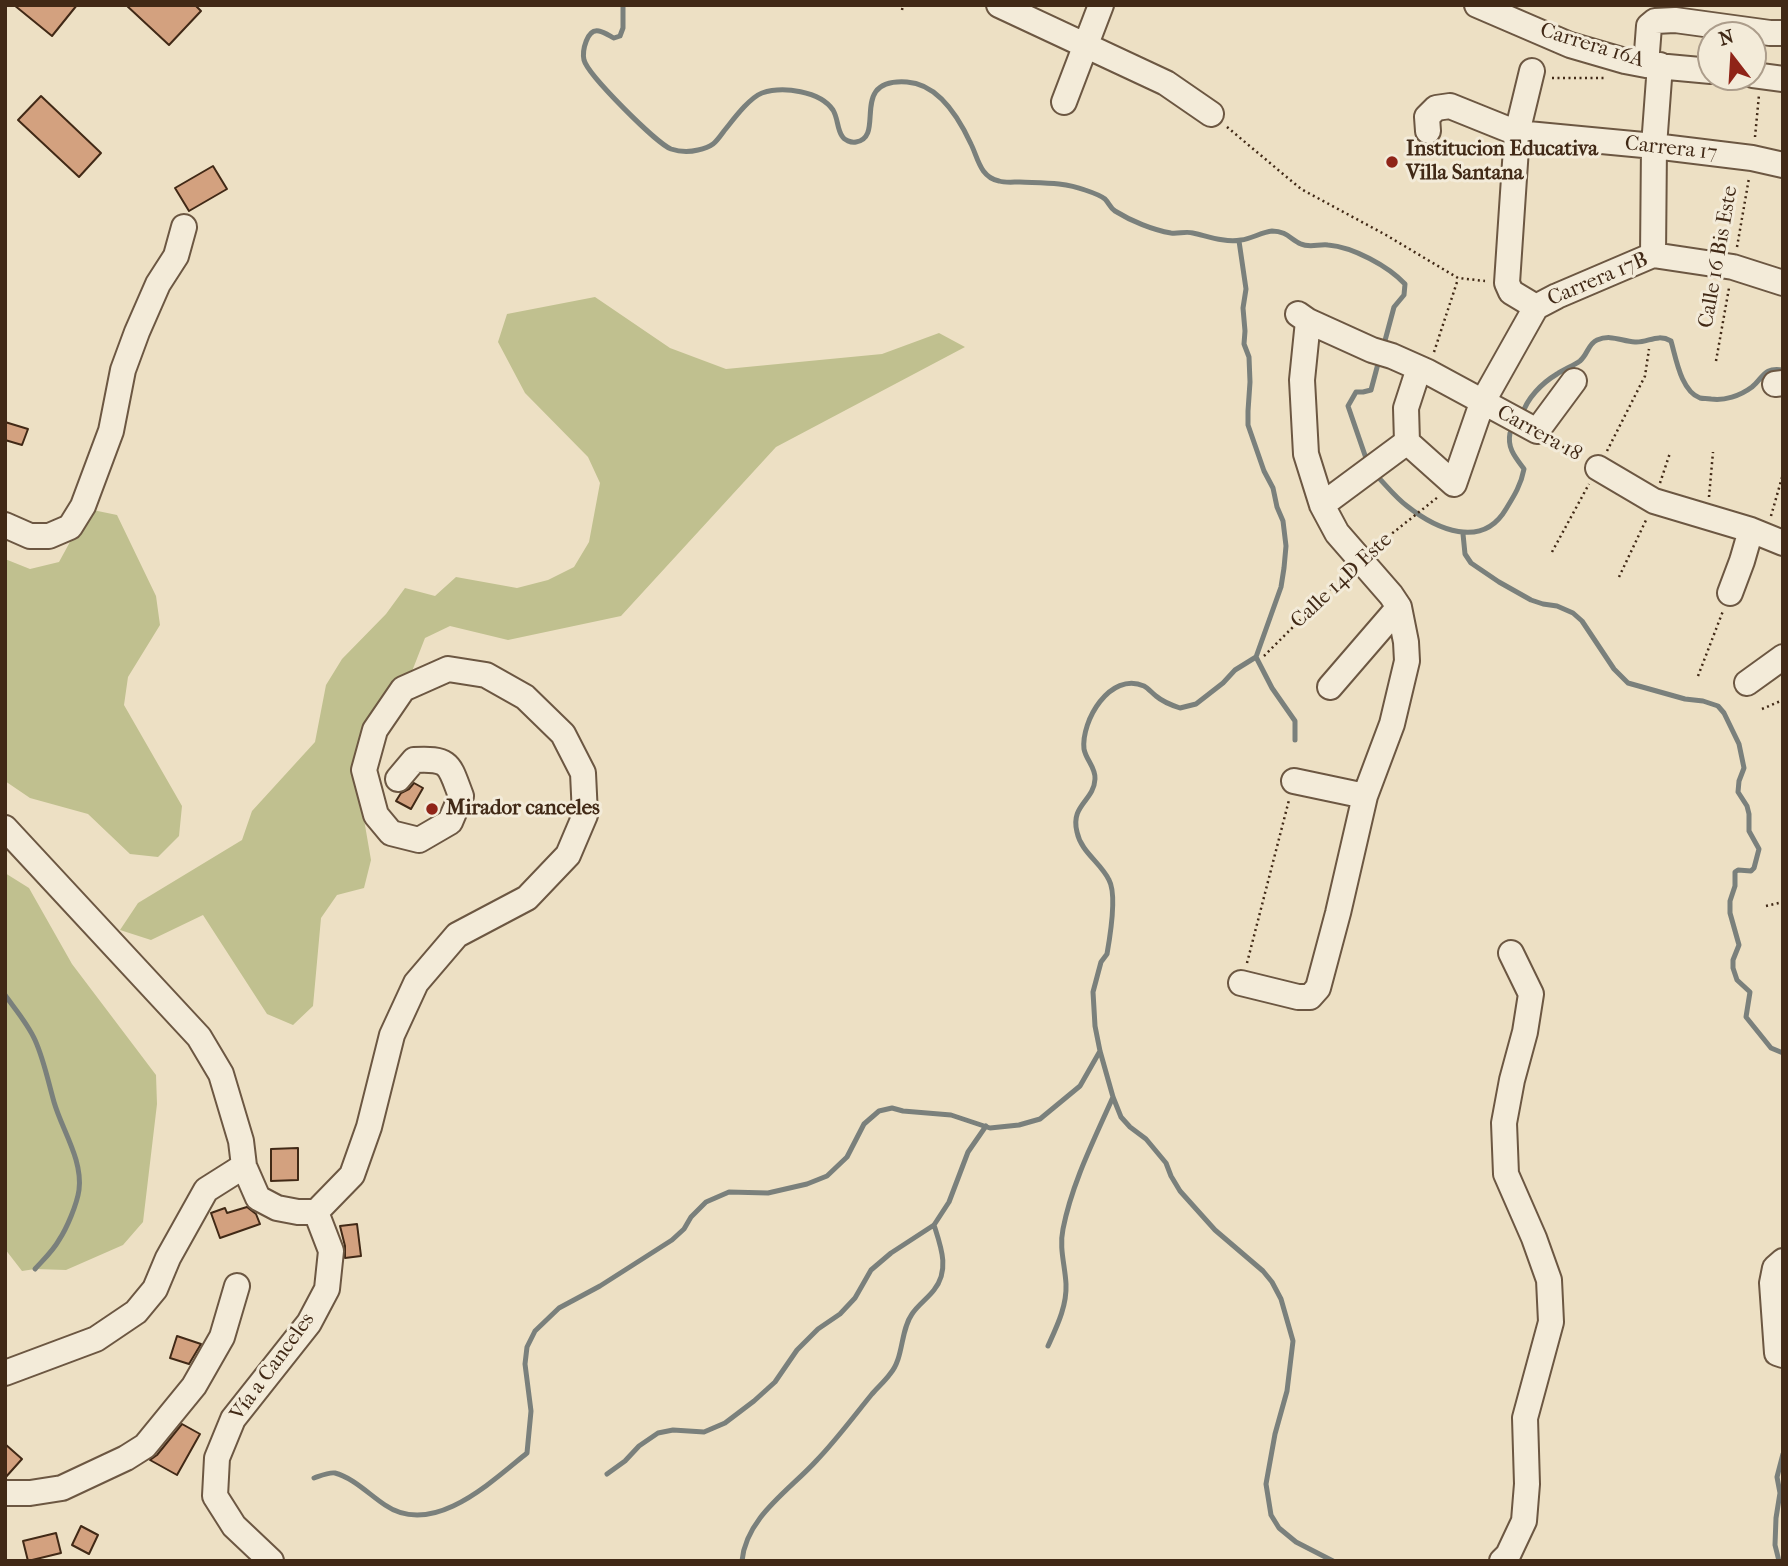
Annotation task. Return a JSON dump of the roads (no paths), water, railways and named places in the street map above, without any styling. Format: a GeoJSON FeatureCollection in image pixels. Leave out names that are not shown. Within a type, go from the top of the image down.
{"type":"FeatureCollection","features":[{"type":"Feature","properties":{"kind":"street"},"geometry":{"type":"LineString","coordinates":[[999,5],[1027,11],[1085,45],[1166,83],[1211,114]]}},
{"type":"Feature","properties":{"kind":"street"},"geometry":{"type":"LineString","coordinates":[[1064,103],[1101,5]]}},
{"type":"Feature","properties":{"kind":"street","name":"Carrera 16A"},"geometry":{"type":"LineString","coordinates":[[1477,5],[1570,45],[1644,64],[1697,70]]}},
{"type":"Feature","properties":{"kind":"street"},"geometry":{"type":"LineString","coordinates":[[1653,255],[1654,146],[1644,64],[1649,26],[1655,21],[1675,20],[1783,33]]}},
{"type":"Feature","properties":{"kind":"street"},"geometry":{"type":"LineString","coordinates":[[1423,370],[1406,408],[1407,442],[1454,484],[1482,403],[1536,307],[1511,292],[1507,283],[1517,133],[1532,74]]}},
{"type":"Feature","properties":{"kind":"street","name":"Carrera 17"},"geometry":{"type":"LineString","coordinates":[[1428,131],[1427,117],[1436,108],[1450,106],[1517,133],[1654,146],[1752,158],[1783,165]]}},
{"type":"Feature","properties":{"kind":"street"},"geometry":{"type":"LineString","coordinates":[[5,524],[30,536],[49,536],[70,527],[83,506],[110,431],[123,369],[158,284],[177,256],[184,228]]}},
{"type":"Feature","properties":{"kind":"street","name":"Carrera 17B"},"geometry":{"type":"LineString","coordinates":[[1536,307],[1653,255],[1733,267],[1783,283]]}},
{"type":"Feature","properties":{"kind":"street","name":"Carrera 18"},"geometry":{"type":"LineString","coordinates":[[1322,505],[1306,454],[1302,380],[1303,318],[1423,370],[1537,431],[1574,382]]}},
{"type":"Feature","properties":{"kind":"street"},"geometry":{"type":"LineString","coordinates":[[1241,983],[1298,997],[1310,997],[1318,988],[1365,796],[1392,724],[1407,661],[1399,607],[1337,533],[1322,505],[1407,442]]}},
{"type":"Feature","properties":{"kind":"street","name":"Carrera 18"},"geometry":{"type":"LineString","coordinates":[[1598,468],[1654,501],[1766,536]]}},
{"type":"Feature","properties":{"kind":"street"},"geometry":{"type":"LineString","coordinates":[[1730,593],[1742,561],[1766,536]]}},
{"type":"Feature","properties":{"kind":"street"},"geometry":{"type":"LineString","coordinates":[[1330,687],[1399,607]]}},
{"type":"Feature","properties":{"kind":"street"},"geometry":{"type":"LineString","coordinates":[[1746,683],[1783,657]]}},
{"type":"Feature","properties":{"kind":"street"},"geometry":{"type":"LineString","coordinates":[[5,828],[199,1037],[221,1074],[241,1141],[244,1166],[258,1198],[277,1208],[316,1212],[352,1175],[369,1127],[392,1035],[416,983],[457,935],[527,898],[568,855],[585,815],[583,773],[563,734],[525,697],[486,676],[448,669],[403,690],[375,730],[364,769],[376,814],[391,832],[419,840],[450,822],[461,796],[450,768],[436,759],[414,760],[398,779]]}},
{"type":"Feature","properties":{"kind":"street"},"geometry":{"type":"LineString","coordinates":[[1294,782],[1365,796]]}},
{"type":"Feature","properties":{"kind":"street"},"geometry":{"type":"LineString","coordinates":[[1502,1561],[1508,1555],[1524,1521],[1527,1485],[1525,1418],[1551,1322],[1549,1280],[1506,1174],[1504,1123],[1531,994],[1511,953]]}},
{"type":"Feature","properties":{"kind":"street"},"geometry":{"type":"LineString","coordinates":[[5,1373],[96,1339],[136,1312],[155,1289],[168,1258],[206,1191],[244,1166]]}},
{"type":"Feature","properties":{"kind":"street","name":"Vía a Canceles"},"geometry":{"type":"LineString","coordinates":[[271,1561],[234,1526],[215,1496],[217,1458],[233,1419],[309,1322],[327,1289],[331,1251],[316,1212]]}},
{"type":"Feature","properties":{"kind":"street"},"geometry":{"type":"LineString","coordinates":[[1783,1261],[1775,1268],[1772,1283],[1777,1353],[1783,1355]]}},
{"type":"Feature","properties":{"kind":"street"},"geometry":{"type":"LineString","coordinates":[[5,1493],[30,1493],[62,1488],[126,1458],[145,1446],[194,1386],[222,1338],[237,1286]]}},
{"type":"Feature","properties":{"kind":"waterway"},"geometry":{"type":"LineString","coordinates":[[623,5],[623,28],[620,36],[614,38],[599,31],[591,33],[585,46],[584,60],[623,108],[671,149],[692,151],[710,146],[752,100],[762,93],[780,90],[810,94],[819,98],[835,113],[843,137],[850,142],[856,142],[865,138],[869,130],[873,98],[878,89],[889,83],[918,84],[938,96],[954,113],[981,166],[993,179],[1077,187],[1103,198],[1113,210],[1128,218],[1164,232],[1190,232],[1235,241],[1277,231],[1304,245],[1338,247],[1359,253],[1380,264],[1405,284],[1404,295],[1394,307],[1383,348]]}},
{"type":"Feature","properties":{"kind":"waterway"},"geometry":{"type":"LineString","coordinates":[[1239,241],[1246,289],[1243,308],[1244,344],[1249,357],[1248,425],[1283,521],[1286,546],[1281,587],[1256,657],[1235,670],[1196,704],[1180,708],[1161,700],[1144,686],[1132,683],[1109,692],[1100,701],[1087,725],[1084,738],[1085,753],[1095,775],[1094,786],[1079,809],[1076,823],[1079,839],[1105,874],[1111,887],[1112,916],[1107,954],[1101,962],[1093,992],[1095,1026],[1113,1097],[1121,1117],[1146,1139],[1166,1163],[1180,1191],[1215,1230],[1263,1271],[1281,1299],[1293,1341],[1287,1391],[1275,1434],[1266,1484],[1271,1515],[1279,1528],[1296,1542],[1333,1561]]}},
{"type":"Feature","properties":{"kind":"waterway"},"geometry":{"type":"LineString","coordinates":[[1522,415],[1527,403],[1541,386],[1580,361],[1592,344],[1602,338],[1635,342],[1657,338],[1671,341],[1677,365],[1688,389],[1701,398],[1732,397],[1752,387],[1768,371],[1783,370]]}},
{"type":"Feature","properties":{"kind":"waterway"},"geometry":{"type":"LineString","coordinates":[[1368,464],[1348,406],[1356,392],[1371,390],[1379,360]]}},
{"type":"Feature","properties":{"kind":"waterway"},"geometry":{"type":"LineString","coordinates":[[1376,475],[1403,502],[1431,522],[1458,532],[1484,529],[1496,522],[1506,509],[1523,475],[1524,469],[1511,448],[1510,433]]}},
{"type":"Feature","properties":{"kind":"waterway"},"geometry":{"type":"LineString","coordinates":[[1463,534],[1465,554],[1471,563],[1531,600],[1573,613],[1582,621],[1614,669],[1628,683],[1685,699],[1703,701],[1718,706],[1724,713],[1739,744],[1744,768],[1738,792],[1747,806],[1749,831],[1759,849],[1751,871],[1735,872],[1730,913],[1739,945],[1733,968],[1737,980],[1750,992],[1746,1017],[1771,1048],[1783,1053]]}},
{"type":"Feature","properties":{"kind":"waterway"},"geometry":{"type":"LineString","coordinates":[[1256,657],[1272,688],[1295,721],[1295,740]]}},
{"type":"Feature","properties":{"kind":"waterway"},"geometry":{"type":"LineString","coordinates":[[5,995],[29,1028],[38,1048],[78,1168],[79,1190],[71,1216],[54,1248],[35,1269]]}},
{"type":"Feature","properties":{"kind":"waterway"},"geometry":{"type":"LineString","coordinates":[[314,1478],[330,1473],[341,1475],[385,1505],[403,1513],[422,1515],[442,1511],[461,1502],[527,1453],[531,1411],[525,1364],[527,1347],[535,1331],[559,1308],[600,1286],[672,1240],[706,1202],[729,1192],[768,1193],[807,1184],[827,1176],[847,1157],[864,1124],[879,1111],[892,1108],[951,1115],[990,1128],[1019,1125],[1040,1119],[1080,1086],[1100,1051]]}},
{"type":"Feature","properties":{"kind":"waterway"},"geometry":{"type":"LineString","coordinates":[[1048,1346],[1065,1300],[1062,1243],[1067,1212],[1084,1162],[1113,1097]]}},
{"type":"Feature","properties":{"kind":"waterway"},"geometry":{"type":"LineString","coordinates":[[607,1474],[658,1433],[673,1430],[704,1432],[725,1423],[775,1382],[797,1350],[855,1298],[871,1270],[891,1253],[934,1225],[949,1202],[968,1152],[986,1126]]}},
{"type":"Feature","properties":{"kind":"waterway"},"geometry":{"type":"LineString","coordinates":[[742,1561],[745,1545],[760,1518],[824,1452],[894,1368],[908,1321],[934,1290],[942,1274],[943,1258],[934,1225]]}},
{"type":"Feature","properties":{"kind":"waterway"},"geometry":{"type":"LineString","coordinates":[[1779,1561],[1775,1545],[1780,1493],[1777,1477],[1783,1454]]}},
{"type":"Feature","properties":{"kind":"place","name":"Institucion Educativa Villa Santana"},"geometry":{"type":"Point","coordinates":[1392,162]}},
{"type":"Feature","properties":{"kind":"place","name":"Mirador canceles"},"geometry":{"type":"Point","coordinates":[432,809]}}]}
